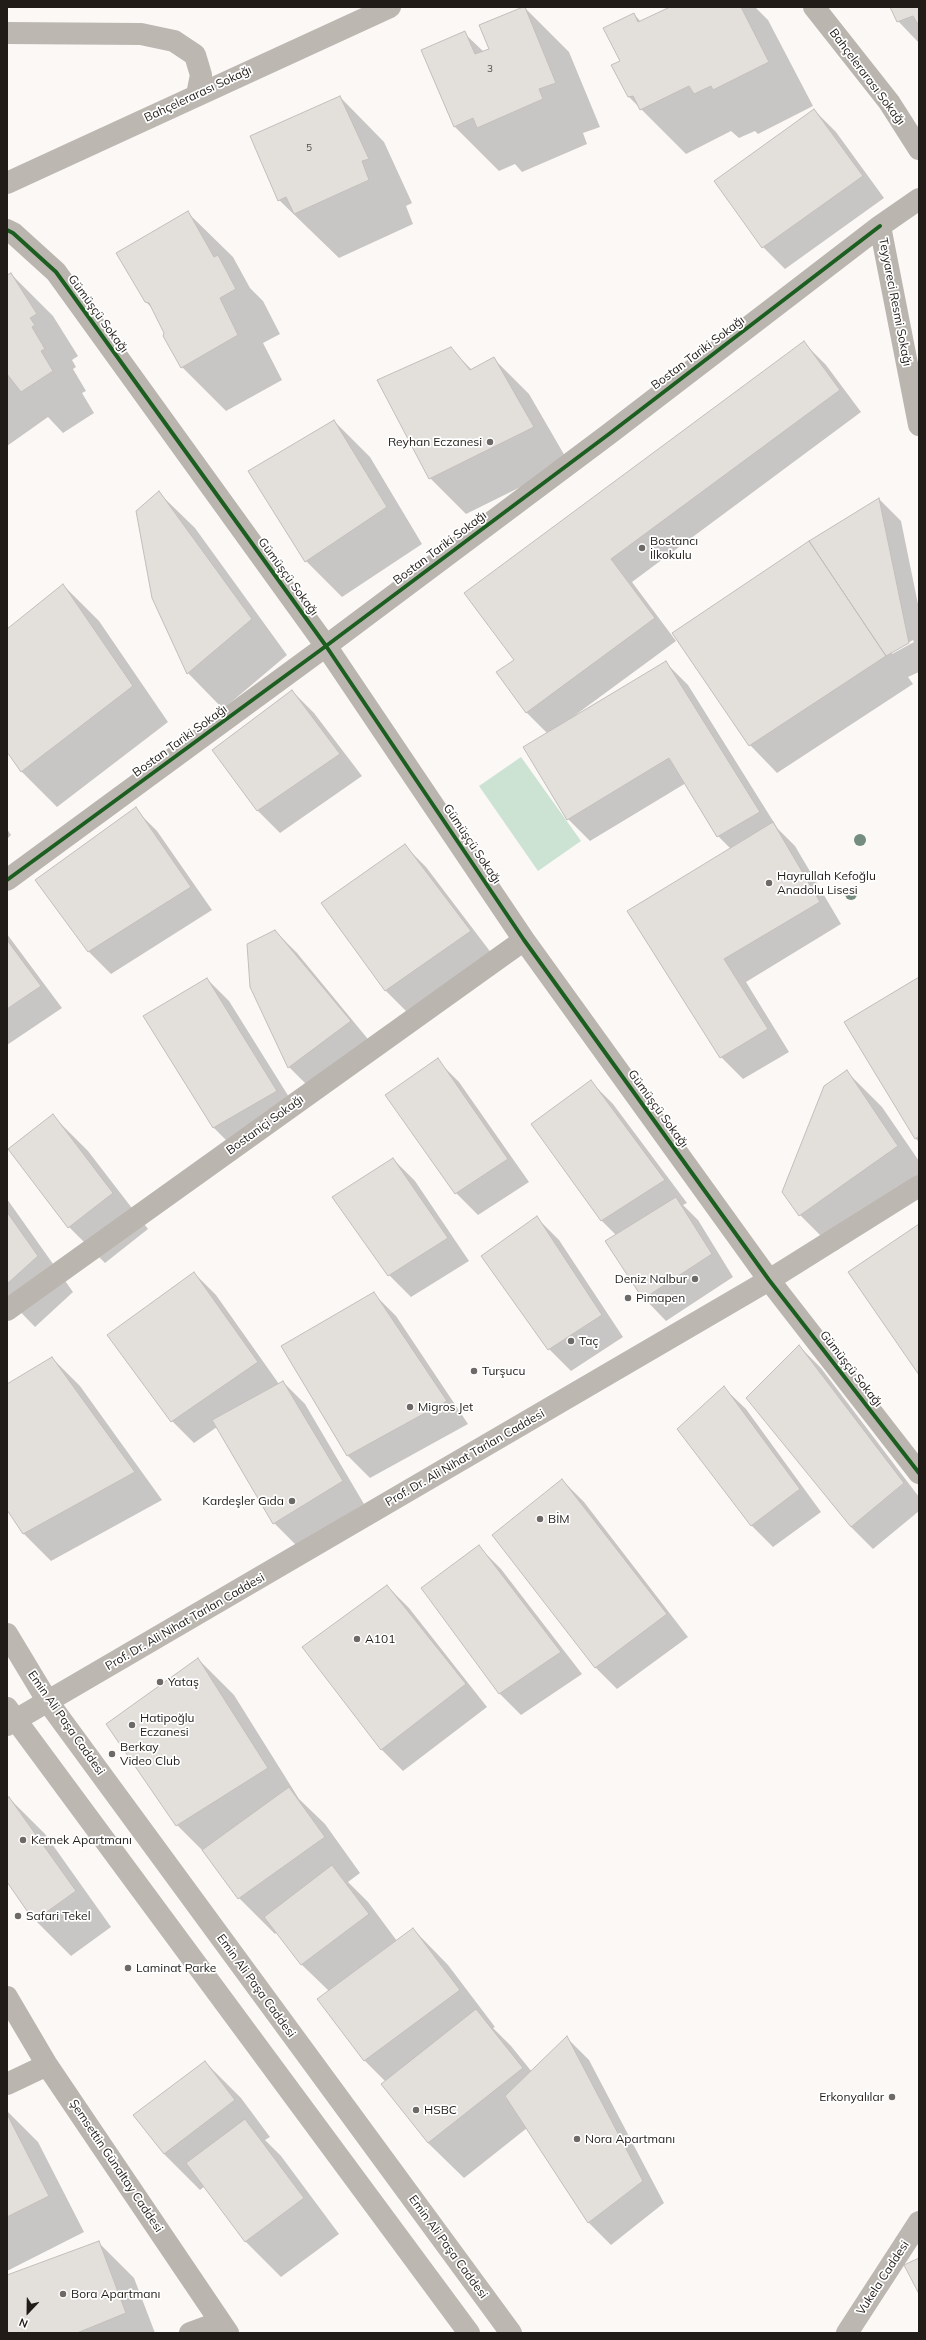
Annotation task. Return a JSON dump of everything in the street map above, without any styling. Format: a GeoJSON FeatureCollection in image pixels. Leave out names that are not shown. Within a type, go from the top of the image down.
{"type":"FeatureCollection","features":[{"type":"Feature","properties":{"kind":"main road","name":"Bahçelerarası Sokağı"},"geometry":{"type":"LineString","coordinates":[[7,183],[197,94],[390,7]]}},
{"type":"Feature","properties":{"kind":"main road"},"geometry":{"type":"LineString","coordinates":[[7,32],[141,34],[174,41],[195,55],[201,75],[197,94]]}},
{"type":"Feature","properties":{"kind":"main road","name":"Prof. Dr. Ali Nihat Tarlan Caddesi"},"geometry":{"type":"LineString","coordinates":[[10,1718],[48,1702],[769,1280],[919,1186]]}},
{"type":"Feature","properties":{"kind":"main road","name":"Emin Ali Paşa Caddesi"},"geometry":{"type":"LineString","coordinates":[[7,1634],[48,1702],[511,2333]]}},
{"type":"Feature","properties":{"kind":"main road"},"geometry":{"type":"LineString","coordinates":[[10,1718],[468,2333]]}},
{"type":"Feature","properties":{"kind":"main road","name":"Vukela Caddesi"},"geometry":{"type":"LineString","coordinates":[[847,2333],[919,2222]]}},
{"type":"Feature","properties":{"kind":"street","name":"Bahçelerarası Sokağı"},"geometry":{"type":"LineString","coordinates":[[814,7],[889,102],[919,149]]}},
{"type":"Feature","properties":{"kind":"street","name":"Teyyareci Resmi Sokağı"},"geometry":{"type":"LineString","coordinates":[[919,199],[880,226],[919,424]]}},
{"type":"Feature","properties":{"kind":"street","name":"Bostan Tariki Sokağı"},"geometry":{"type":"LineString","coordinates":[[7,880],[326,646],[609,434],[880,226]]}},
{"type":"Feature","properties":{"kind":"street","name":"Gümüşçü Sokağı"},"geometry":{"type":"LineString","coordinates":[[7,230],[13,233],[56,272],[326,646],[524,940],[769,1280],[919,1473]]}},
{"type":"Feature","properties":{"kind":"street","name":"Bostaniçi Sokağı"},"geometry":{"type":"LineString","coordinates":[[7,1310],[524,940]]}},
{"type":"Feature","properties":{"kind":"street","name":"Şemsettin Günaltay Caddesi"},"geometry":{"type":"LineString","coordinates":[[7,1997],[47,2065],[224,2327]]}},
{"type":"Feature","properties":{"kind":"street"},"geometry":{"type":"LineString","coordinates":[[7,2084],[47,2065]]}},
{"type":"Feature","properties":{"kind":"street"},"geometry":{"type":"LineString","coordinates":[[190,2333],[224,2327]]}},
{"type":"Feature","properties":{"kind":"green space"},"geometry":{"type":"Polygon","coordinates":[[[521,757],[581,841],[538,871],[479,786],[521,757]]]}},
{"type":"Feature","properties":{"kind":"building"},"geometry":{"type":"Polygon","coordinates":[[[525,7],[556,83],[539,89],[543,99],[477,128],[473,118],[454,127],[421,50],[465,31],[475,54],[489,49],[479,25],[525,7]]]}},
{"type":"Feature","properties":{"kind":"building"},"geometry":{"type":"Polygon","coordinates":[[[670,7],[741,7],[769,62],[713,90],[711,86],[694,94],[689,86],[640,110],[633,96],[628,97],[611,65],[620,61],[603,28],[634,13],[638,22],[670,7]]]}},
{"type":"Feature","properties":{"kind":"building"},"geometry":{"type":"Polygon","coordinates":[[[890,7],[919,7],[919,26],[913,16],[897,22],[890,7]]]}},
{"type":"Feature","properties":{"kind":"building"},"geometry":{"type":"Polygon","coordinates":[[[340,96],[369,159],[362,161],[369,180],[294,214],[286,197],[278,201],[250,136],[340,96]]]}},
{"type":"Feature","properties":{"kind":"building"},"geometry":{"type":"Polygon","coordinates":[[[814,109],[863,176],[762,248],[714,181],[814,109]]]}},
{"type":"Feature","properties":{"kind":"building"},"geometry":{"type":"Polygon","coordinates":[[[188,211],[214,257],[218,255],[236,289],[220,298],[238,335],[181,368],[163,336],[164,333],[149,303],[145,302],[116,253],[188,211]]]}},
{"type":"Feature","properties":{"kind":"building"},"geometry":{"type":"Polygon","coordinates":[[[11,273],[37,314],[30,318],[35,325],[32,327],[45,349],[41,351],[53,371],[21,392],[7,374],[7,275],[11,273]]]}},
{"type":"Feature","properties":{"kind":"building"},"geometry":{"type":"Polygon","coordinates":[[[804,341],[840,390],[611,559],[655,618],[526,713],[496,672],[514,660],[464,593],[804,341]]]}},
{"type":"Feature","properties":{"kind":"building"},"geometry":{"type":"Polygon","coordinates":[[[451,347],[470,370],[494,357],[534,427],[429,479],[377,380],[451,347]]]}},
{"type":"Feature","properties":{"kind":"building"},"geometry":{"type":"Polygon","coordinates":[[[334,420],[387,507],[305,562],[248,471],[334,420]]]}},
{"type":"Feature","properties":{"kind":"building"},"geometry":{"type":"Polygon","coordinates":[[[159,491],[252,619],[187,674],[152,598],[136,511],[159,491]]]}},
{"type":"Feature","properties":{"kind":"building"},"geometry":{"type":"Polygon","coordinates":[[[879,498],[909,643],[886,656],[809,541],[879,498]]]}},
{"type":"Feature","properties":{"kind":"building"},"geometry":{"type":"Polygon","coordinates":[[[809,541],[886,656],[749,746],[672,633],[809,541]]]}},
{"type":"Feature","properties":{"kind":"building"},"geometry":{"type":"Polygon","coordinates":[[[63,584],[133,686],[21,772],[7,752],[7,629],[63,584]]]}},
{"type":"Feature","properties":{"kind":"building"},"geometry":{"type":"Polygon","coordinates":[[[666,661],[760,812],[717,837],[669,758],[567,820],[523,747],[666,661]]]}},
{"type":"Feature","properties":{"kind":"building"},"geometry":{"type":"Polygon","coordinates":[[[292,690],[340,754],[257,811],[212,750],[292,690]]]}},
{"type":"Feature","properties":{"kind":"building"},"geometry":{"type":"Polygon","coordinates":[[[136,807],[191,887],[88,952],[35,880],[136,807]]]}},
{"type":"Feature","properties":{"kind":"building","name":"Hayrullah Kefoğlu Anadolu Lisesi"},"geometry":{"type":"Polygon","coordinates":[[[773,822],[820,902],[724,959],[768,1029],[720,1058],[627,911],[773,822]]]}},
{"type":"Feature","properties":{"kind":"building"},"geometry":{"type":"Polygon","coordinates":[[[405,844],[471,931],[385,991],[321,903],[405,844]]]}},
{"type":"Feature","properties":{"kind":"building"},"geometry":{"type":"Polygon","coordinates":[[[275,930],[351,1021],[288,1068],[250,987],[247,944],[275,930]]]}},
{"type":"Feature","properties":{"kind":"building"},"geometry":{"type":"Polygon","coordinates":[[[7,940],[41,986],[7,1009],[7,940]]]}},
{"type":"Feature","properties":{"kind":"building"},"geometry":{"type":"Polygon","coordinates":[[[919,977],[919,1136],[915,1139],[844,1022],[919,977]]]}},
{"type":"Feature","properties":{"kind":"building"},"geometry":{"type":"Polygon","coordinates":[[[207,978],[277,1091],[213,1128],[143,1016],[207,978]]]}},
{"type":"Feature","properties":{"kind":"building"},"geometry":{"type":"Polygon","coordinates":[[[438,1058],[508,1159],[455,1194],[385,1095],[438,1058]]]}},
{"type":"Feature","properties":{"kind":"building"},"geometry":{"type":"Polygon","coordinates":[[[847,1070],[898,1146],[799,1216],[782,1192],[824,1086],[847,1070]]]}},
{"type":"Feature","properties":{"kind":"building"},"geometry":{"type":"Polygon","coordinates":[[[591,1080],[665,1180],[601,1221],[531,1124],[591,1080]]]}},
{"type":"Feature","properties":{"kind":"building"},"geometry":{"type":"Polygon","coordinates":[[[53,1114],[113,1193],[68,1228],[8,1149],[53,1114]]]}},
{"type":"Feature","properties":{"kind":"building"},"geometry":{"type":"Polygon","coordinates":[[[393,1158],[448,1238],[388,1276],[332,1197],[393,1158]]]}},
{"type":"Feature","properties":{"kind":"building"},"geometry":{"type":"Polygon","coordinates":[[[676,1197],[712,1254],[643,1299],[605,1241],[676,1197]]]}},
{"type":"Feature","properties":{"kind":"building"},"geometry":{"type":"Polygon","coordinates":[[[7,1212],[38,1256],[7,1284],[7,1212]]]}},
{"type":"Feature","properties":{"kind":"building"},"geometry":{"type":"Polygon","coordinates":[[[537,1216],[602,1315],[548,1350],[481,1256],[537,1216]]]}},
{"type":"Feature","properties":{"kind":"building"},"geometry":{"type":"Polygon","coordinates":[[[919,1224],[919,1375],[848,1272],[919,1224]]]}},
{"type":"Feature","properties":{"kind":"building"},"geometry":{"type":"Polygon","coordinates":[[[194,1272],[258,1362],[171,1422],[107,1335],[194,1272]]]}},
{"type":"Feature","properties":{"kind":"building"},"geometry":{"type":"Polygon","coordinates":[[[374,1292],[447,1401],[347,1456],[281,1346],[374,1292]]]}},
{"type":"Feature","properties":{"kind":"building"},"geometry":{"type":"Polygon","coordinates":[[[799,1345],[904,1483],[851,1527],[746,1398],[799,1345]]]}},
{"type":"Feature","properties":{"kind":"building"},"geometry":{"type":"Polygon","coordinates":[[[52,1357],[135,1472],[23,1534],[7,1510],[7,1384],[52,1357]]]}},
{"type":"Feature","properties":{"kind":"building"},"geometry":{"type":"Polygon","coordinates":[[[283,1381],[343,1481],[273,1524],[212,1420],[283,1381]]]}},
{"type":"Feature","properties":{"kind":"building"},"geometry":{"type":"Polygon","coordinates":[[[724,1386],[800,1489],[751,1526],[677,1429],[724,1386]]]}},
{"type":"Feature","properties":{"kind":"building"},"geometry":{"type":"Polygon","coordinates":[[[562,1479],[667,1614],[595,1668],[492,1535],[562,1479]]]}},
{"type":"Feature","properties":{"kind":"building"},"geometry":{"type":"Polygon","coordinates":[[[479,1545],[561,1652],[499,1694],[421,1588],[479,1545]]]}},
{"type":"Feature","properties":{"kind":"building"},"geometry":{"type":"Polygon","coordinates":[[[387,1585],[466,1684],[381,1750],[302,1647],[387,1585]]]}},
{"type":"Feature","properties":{"kind":"building"},"geometry":{"type":"Polygon","coordinates":[[[198,1658],[268,1768],[176,1826],[106,1724],[198,1658]]]}},
{"type":"Feature","properties":{"kind":"building"},"geometry":{"type":"Polygon","coordinates":[[[289,1787],[325,1837],[238,1899],[202,1850],[289,1787]]]}},
{"type":"Feature","properties":{"kind":"building","name":"Kernek Apartmanı"},"geometry":{"type":"Polygon","coordinates":[[[9,1797],[76,1891],[34,1921],[7,1882],[7,1798],[9,1797]]]}},
{"type":"Feature","properties":{"kind":"building"},"geometry":{"type":"Polygon","coordinates":[[[332,1865],[369,1914],[301,1965],[264,1917],[332,1865]]]}},
{"type":"Feature","properties":{"kind":"building"},"geometry":{"type":"Polygon","coordinates":[[[413,1928],[460,1990],[364,2061],[317,1999],[413,1928]]]}},
{"type":"Feature","properties":{"kind":"building"},"geometry":{"type":"Polygon","coordinates":[[[476,2009],[523,2068],[428,2143],[381,2084],[476,2009]]]}},
{"type":"Feature","properties":{"kind":"building","name":"Nora Apartmanı"},"geometry":{"type":"Polygon","coordinates":[[[567,2036],[643,2181],[588,2223],[505,2096],[567,2036]]]}},
{"type":"Feature","properties":{"kind":"building"},"geometry":{"type":"Polygon","coordinates":[[[205,2061],[235,2100],[164,2154],[133,2115],[205,2061]]]}},
{"type":"Feature","properties":{"kind":"building"},"geometry":{"type":"Polygon","coordinates":[[[7,2114],[49,2196],[7,2217],[7,2114]]]}},
{"type":"Feature","properties":{"kind":"building"},"geometry":{"type":"Polygon","coordinates":[[[245,2119],[304,2198],[245,2242],[186,2163],[245,2119]]]}},
{"type":"Feature","properties":{"kind":"building","name":"Bora Apartmanı"},"geometry":{"type":"Polygon","coordinates":[[[99,2241],[126,2313],[77,2333],[7,2333],[7,2275],[99,2241]]]}},
{"type":"Feature","properties":{"kind":"building"},"geometry":{"type":"Polygon","coordinates":[[[919,2258],[919,2294],[904,2265],[919,2258]]]}},
{"type":"Feature","properties":{"kind":"cycle path"},"geometry":{"type":"LineString","coordinates":[[7,880],[326,646],[609,434],[880,226]]}},
{"type":"Feature","properties":{"kind":"cycle path"},"geometry":{"type":"LineString","coordinates":[[7,230],[13,233],[56,272],[326,646],[524,940],[769,1280],[919,1473]]}},
{"type":"Feature","properties":{"kind":"place","name":"Reyhan Eczanesi"},"geometry":{"type":"Point","coordinates":[490,442]}},
{"type":"Feature","properties":{"kind":"place","name":"Bostancı İlkokulu"},"geometry":{"type":"Point","coordinates":[642,548]}},
{"type":"Feature","properties":{"kind":"place","name":"Hayrullah Kefoğlu Anadolu Lisesi"},"geometry":{"type":"Point","coordinates":[769,883]}},
{"type":"Feature","properties":{"kind":"place","name":"Deniz Nalbur"},"geometry":{"type":"Point","coordinates":[695,1279]}},
{"type":"Feature","properties":{"kind":"place","name":"Pimapen"},"geometry":{"type":"Point","coordinates":[628,1298]}},
{"type":"Feature","properties":{"kind":"place","name":"Taç"},"geometry":{"type":"Point","coordinates":[571,1341]}},
{"type":"Feature","properties":{"kind":"place","name":"Turşucu"},"geometry":{"type":"Point","coordinates":[474,1371]}},
{"type":"Feature","properties":{"kind":"place","name":"Migros Jet"},"geometry":{"type":"Point","coordinates":[410,1407]}},
{"type":"Feature","properties":{"kind":"place","name":"Kardeşler Gıda"},"geometry":{"type":"Point","coordinates":[292,1501]}},
{"type":"Feature","properties":{"kind":"place","name":"BİM"},"geometry":{"type":"Point","coordinates":[540,1519]}},
{"type":"Feature","properties":{"kind":"place","name":"A101"},"geometry":{"type":"Point","coordinates":[357,1639]}},
{"type":"Feature","properties":{"kind":"place","name":"Yataş"},"geometry":{"type":"Point","coordinates":[160,1682]}},
{"type":"Feature","properties":{"kind":"place","name":"Hatipoğlu Eczanesi"},"geometry":{"type":"Point","coordinates":[132,1725]}},
{"type":"Feature","properties":{"kind":"place","name":"Berkay Video Club"},"geometry":{"type":"Point","coordinates":[112,1754]}},
{"type":"Feature","properties":{"kind":"place","name":"Kernek Apartmanı"},"geometry":{"type":"Point","coordinates":[23,1840]}},
{"type":"Feature","properties":{"kind":"place","name":"Safari Tekel"},"geometry":{"type":"Point","coordinates":[18,1916]}},
{"type":"Feature","properties":{"kind":"place","name":"Laminat Parke"},"geometry":{"type":"Point","coordinates":[128,1968]}},
{"type":"Feature","properties":{"kind":"place","name":"Erkonyalılar"},"geometry":{"type":"Point","coordinates":[892,2097]}},
{"type":"Feature","properties":{"kind":"place","name":"HSBC"},"geometry":{"type":"Point","coordinates":[416,2110]}},
{"type":"Feature","properties":{"kind":"place","name":"Nora Apartmanı"},"geometry":{"type":"Point","coordinates":[577,2139]}},
{"type":"Feature","properties":{"kind":"place","name":"Bora Apartmanı"},"geometry":{"type":"Point","coordinates":[63,2294]}}]}
